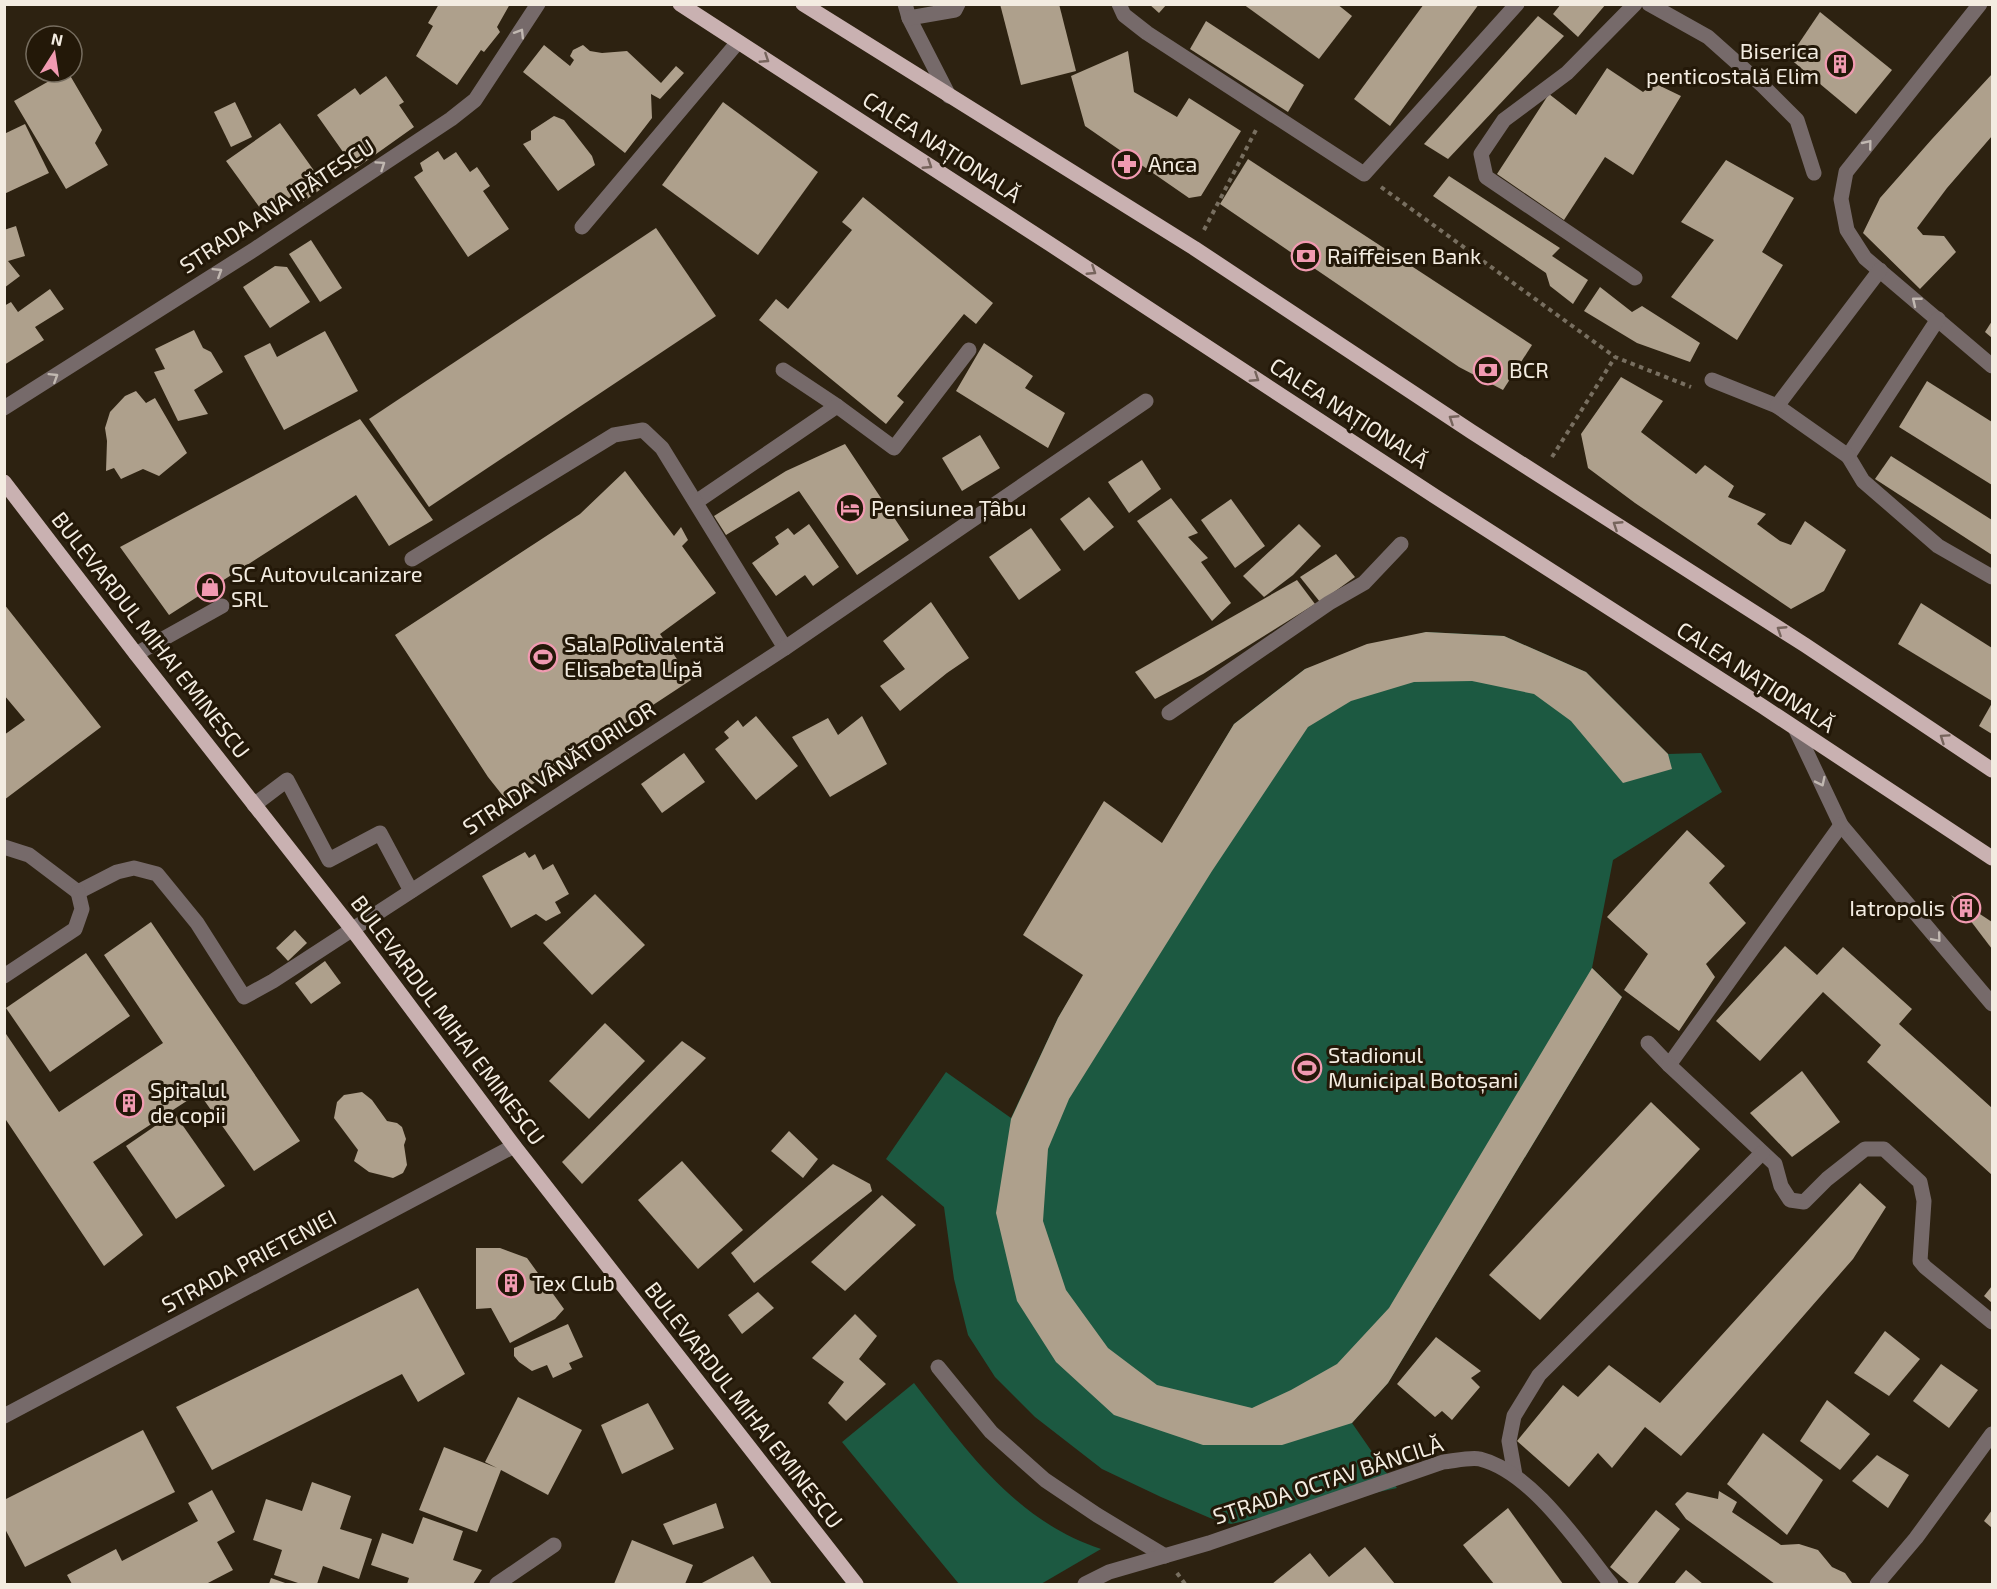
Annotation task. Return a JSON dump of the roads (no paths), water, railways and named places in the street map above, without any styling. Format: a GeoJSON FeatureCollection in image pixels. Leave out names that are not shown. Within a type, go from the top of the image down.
{"type":"FeatureCollection","features":[{"type":"Feature","properties":{"kind":"main road","name":"CALEA NAȚIONALĂ"},"geometry":{"type":"LineString","coordinates":[[680,4],[1992,858]]}},
{"type":"Feature","properties":{"kind":"main road","name":"CALEA NAȚIONALĂ"},"geometry":{"type":"LineString","coordinates":[[803,4],[1194,248],[1540,476],[1805,645],[1992,770]]}},
{"type":"Feature","properties":{"kind":"main road","name":"BULEVARDUL MIHAI EMINESCU"},"geometry":{"type":"LineString","coordinates":[[4,482],[352,929],[514,1146],[856,1584]]}},
{"type":"Feature","properties":{"kind":"street","name":"STRADA ANA IPĂTESCU"},"geometry":{"type":"LineString","coordinates":[[4,408],[255,249],[451,119],[475,100],[538,4]]}},
{"type":"Feature","properties":{"kind":"street"},"geometry":{"type":"LineString","coordinates":[[950,96],[907,11],[955,10],[958,4]]}},
{"type":"Feature","properties":{"kind":"street"},"geometry":{"type":"LineString","coordinates":[[1119,4],[1124,15],[1147,33],[1364,174],[1517,4]]}},
{"type":"Feature","properties":{"kind":"street"},"geometry":{"type":"LineString","coordinates":[[1635,4],[1567,73],[1504,120],[1480,154],[1486,177],[1635,278]]}},
{"type":"Feature","properties":{"kind":"street"},"geometry":{"type":"LineString","coordinates":[[1649,4],[1708,37],[1797,120],[1814,173]]}},
{"type":"Feature","properties":{"kind":"street"},"geometry":{"type":"LineString","coordinates":[[1980,4],[1845,172],[1841,199],[1847,230],[1864,258],[1992,366]]}},
{"type":"Feature","properties":{"kind":"street"},"geometry":{"type":"LineString","coordinates":[[582,227],[738,42]]}},
{"type":"Feature","properties":{"kind":"street"},"geometry":{"type":"LineString","coordinates":[[1777,406],[1880,270]]}},
{"type":"Feature","properties":{"kind":"street"},"geometry":{"type":"LineString","coordinates":[[1848,456],[1938,319]]}},
{"type":"Feature","properties":{"kind":"street"},"geometry":{"type":"LineString","coordinates":[[783,370],[894,448],[969,350]]}},
{"type":"Feature","properties":{"kind":"street"},"geometry":{"type":"LineString","coordinates":[[1712,380],[1777,406],[1848,456],[1863,481],[1938,546],[1992,578]]}},
{"type":"Feature","properties":{"kind":"street","name":"STRADA VÂNĂTORILOR"},"geometry":{"type":"LineString","coordinates":[[78,892],[117,872],[134,868],[157,874],[197,923],[244,997],[273,981],[784,648],[1146,401]]}},
{"type":"Feature","properties":{"kind":"street"},"geometry":{"type":"LineString","coordinates":[[696,502],[837,406]]}},
{"type":"Feature","properties":{"kind":"street"},"geometry":{"type":"LineString","coordinates":[[412,559],[614,435],[643,430],[662,448],[784,648]]}},
{"type":"Feature","properties":{"kind":"street"},"geometry":{"type":"LineString","coordinates":[[1169,713],[1329,603],[1364,583],[1401,544]]}},
{"type":"Feature","properties":{"kind":"street"},"geometry":{"type":"LineString","coordinates":[[136,654],[222,606]]}},
{"type":"Feature","properties":{"kind":"street"},"geometry":{"type":"LineString","coordinates":[[1796,730],[1841,825],[1992,1004]]}},
{"type":"Feature","properties":{"kind":"street"},"geometry":{"type":"LineString","coordinates":[[254,805],[287,780],[329,860],[380,833],[411,891]]}},
{"type":"Feature","properties":{"kind":"street"},"geometry":{"type":"LineString","coordinates":[[1669,1065],[1841,825]]}},
{"type":"Feature","properties":{"kind":"street"},"geometry":{"type":"LineString","coordinates":[[4,847],[29,855],[78,892],[82,909],[75,928],[4,976]]}},
{"type":"Feature","properties":{"kind":"street"},"geometry":{"type":"LineString","coordinates":[[1648,1043],[1775,1164],[1781,1186],[1790,1200],[1804,1202],[1827,1179],[1865,1149],[1884,1149],[1920,1182],[1924,1201],[1920,1260],[1925,1267],[1992,1322]]}},
{"type":"Feature","properties":{"kind":"street","name":"STRADA PRIETENIEI"},"geometry":{"type":"LineString","coordinates":[[4,1416],[514,1146]]}},
{"type":"Feature","properties":{"kind":"street"},"geometry":{"type":"LineString","coordinates":[[1515,1475],[1509,1441],[1514,1416],[1539,1375],[1762,1154]]}},
{"type":"Feature","properties":{"kind":"street"},"geometry":{"type":"LineString","coordinates":[[938,1367],[991,1432],[1045,1480],[1165,1556]]}},
{"type":"Feature","properties":{"kind":"street"},"geometry":{"type":"LineString","coordinates":[[1877,1584],[1916,1538],[1992,1434]]}},
{"type":"Feature","properties":{"kind":"street","name":"STRADA OCTAV BĂNCILĂ"},"geometry":{"type":"LineString","coordinates":[[1085,1584],[1108,1572],[1209,1543],[1443,1462],[1479,1459],[1515,1475],[1546,1503],[1611,1584]]}},
{"type":"Feature","properties":{"kind":"street"},"geometry":{"type":"LineString","coordinates":[[497,1584],[554,1545]]}},
{"type":"Feature","properties":{"kind":"place","name":"Biserica penticostală Elim"},"geometry":{"type":"Point","coordinates":[1840,64]}},
{"type":"Feature","properties":{"kind":"place","name":"Anca"},"geometry":{"type":"Point","coordinates":[1127,164]}},
{"type":"Feature","properties":{"kind":"place","name":"Raiffeisen Bank"},"geometry":{"type":"Point","coordinates":[1306,256]}},
{"type":"Feature","properties":{"kind":"place","name":"BCR"},"geometry":{"type":"Point","coordinates":[1488,370]}},
{"type":"Feature","properties":{"kind":"place","name":"Pensiunea Țâbu"},"geometry":{"type":"Point","coordinates":[850,508]}},
{"type":"Feature","properties":{"kind":"place","name":"SC Autovulcanizare SRL"},"geometry":{"type":"Point","coordinates":[210,587]}},
{"type":"Feature","properties":{"kind":"place","name":"Sala Polivalentă Elisabeta Lipă"},"geometry":{"type":"Point","coordinates":[543,657]}},
{"type":"Feature","properties":{"kind":"place","name":"Iatropolis"},"geometry":{"type":"Point","coordinates":[1966,908]}},
{"type":"Feature","properties":{"kind":"place","name":"Stadionul Municipal Botoșani"},"geometry":{"type":"Point","coordinates":[1307,1068]}},
{"type":"Feature","properties":{"kind":"place","name":"Spitalul de copii"},"geometry":{"type":"Point","coordinates":[129,1103]}},
{"type":"Feature","properties":{"kind":"place","name":"Tex Club"},"geometry":{"type":"Point","coordinates":[511,1283]}}]}
